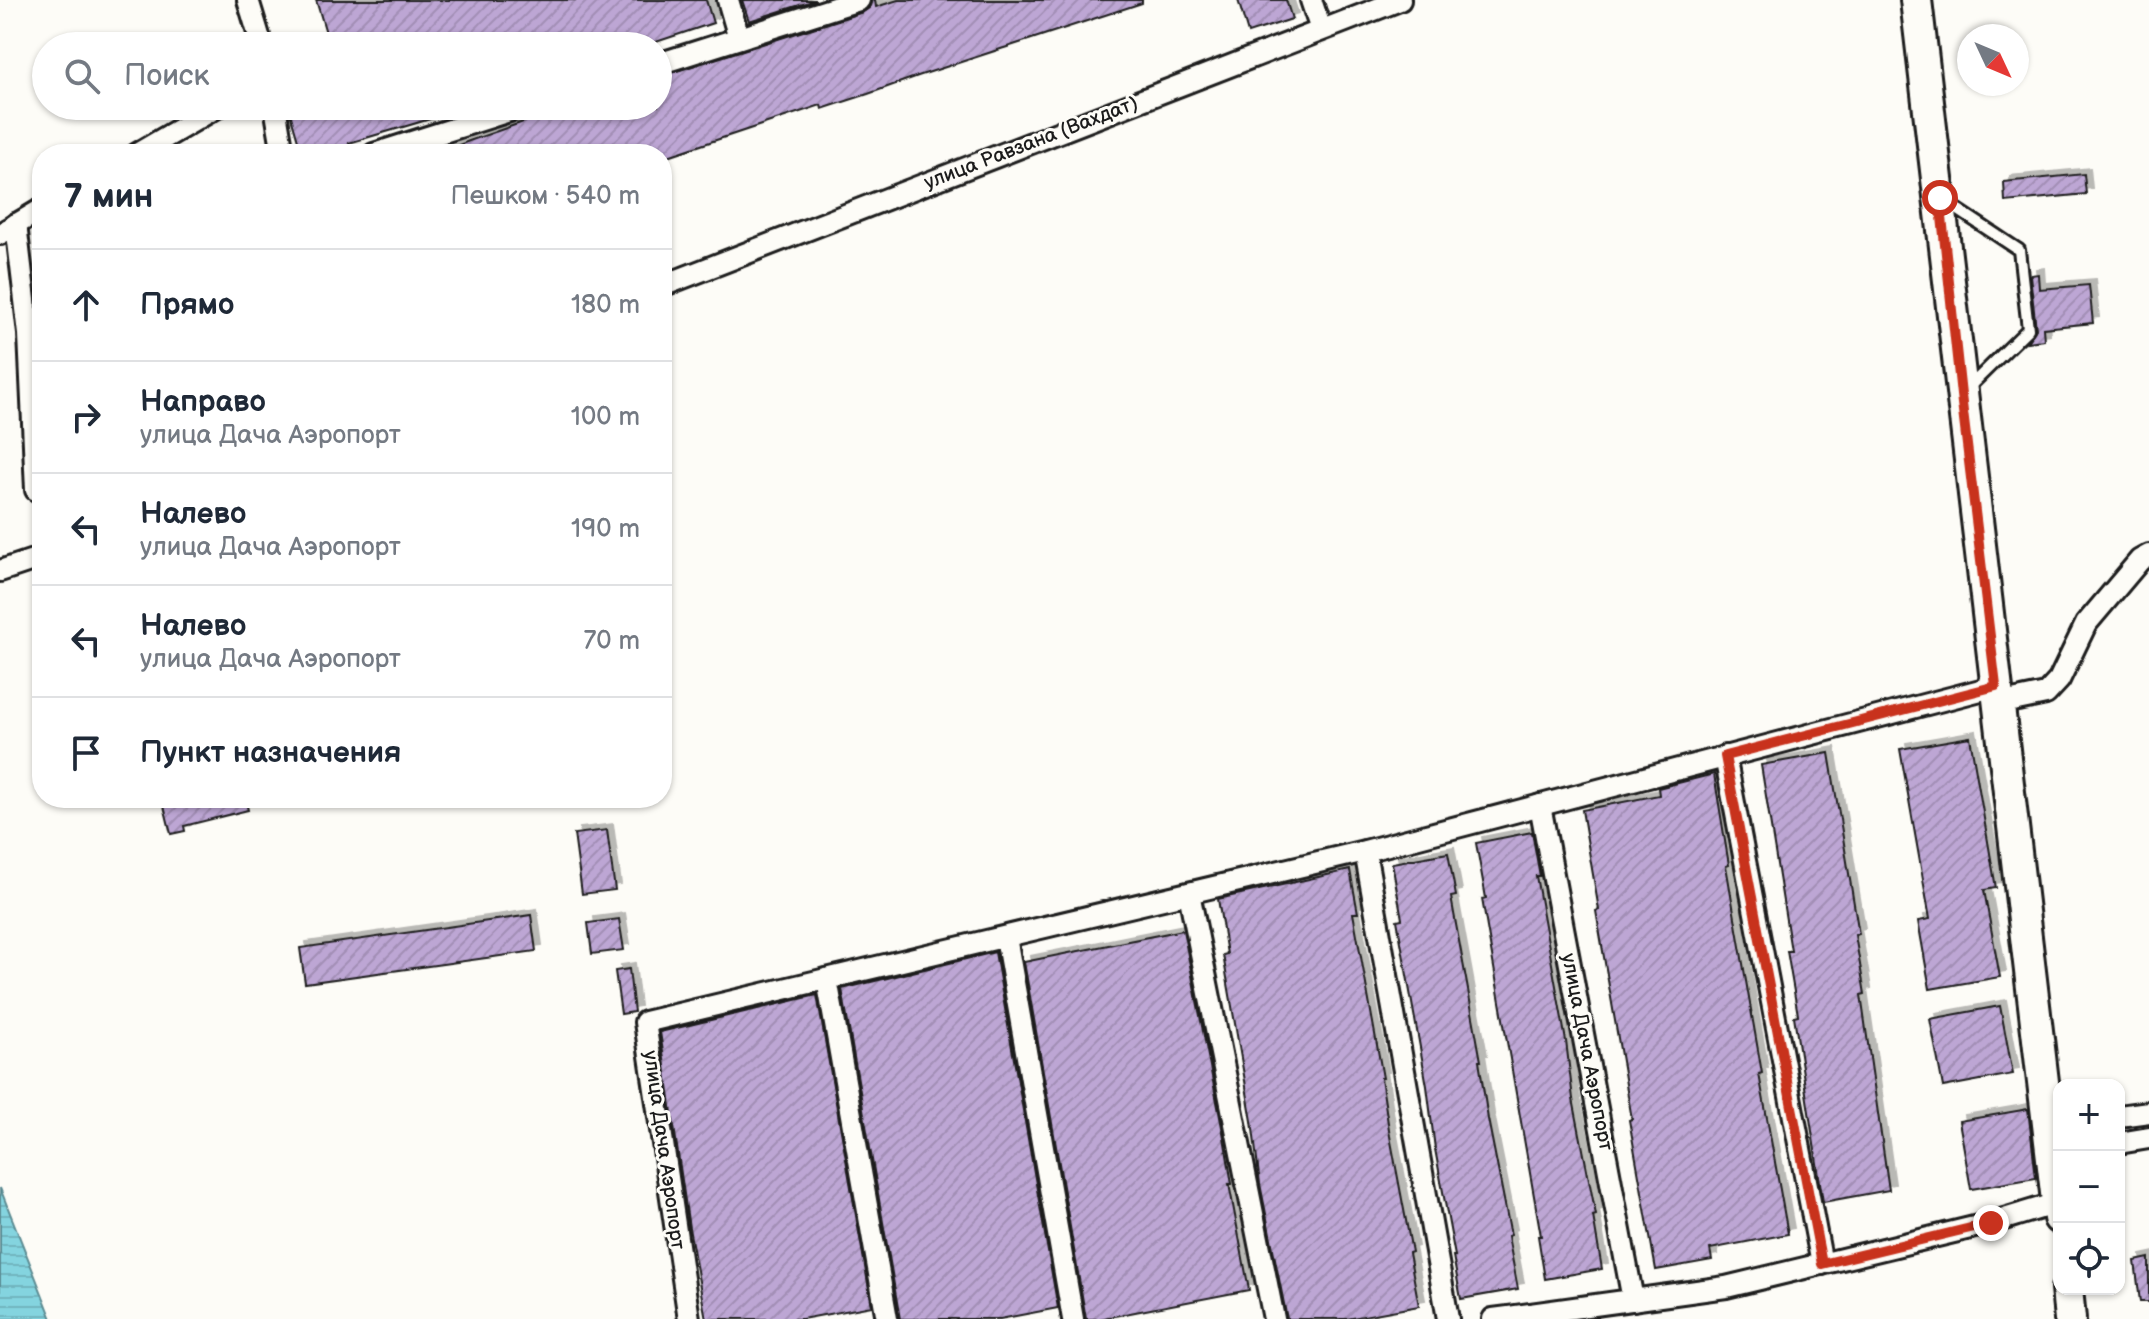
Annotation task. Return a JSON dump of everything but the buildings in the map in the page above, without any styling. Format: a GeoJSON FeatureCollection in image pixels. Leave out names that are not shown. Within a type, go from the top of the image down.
{"type":"FeatureCollection","features":[{"type":"Feature","properties":{"kind":"main road"},"geometry":{"type":"LineString","coordinates":[[1916,0],[1997,695],[2053,1124]]}},
{"type":"Feature","properties":{"kind":"main road"},"geometry":{"type":"LineString","coordinates":[[2068,1295],[2070,1319]]}},
{"type":"Feature","properties":{"kind":"street"},"geometry":{"type":"LineString","coordinates":[[248,0],[258,32]]}},
{"type":"Feature","properties":{"kind":"street"},"geometry":{"type":"LineString","coordinates":[[728,0],[739,38]]}},
{"type":"Feature","properties":{"kind":"street"},"geometry":{"type":"LineString","coordinates":[[672,60],[859,0]]}},
{"type":"Feature","properties":{"kind":"street"},"geometry":{"type":"LineString","coordinates":[[1311,0],[1321,30]]}},
{"type":"Feature","properties":{"kind":"street","name":"улица Равзана (Вахдат)"},"geometry":{"type":"LineString","coordinates":[[672,282],[1400,0]]}},
{"type":"Feature","properties":{"kind":"street"},"geometry":{"type":"LineString","coordinates":[[154,144],[195,120]]}},
{"type":"Feature","properties":{"kind":"street"},"geometry":{"type":"LineString","coordinates":[[277,120],[281,144]]}},
{"type":"Feature","properties":{"kind":"street"},"geometry":{"type":"LineString","coordinates":[[405,144],[481,120]]}},
{"type":"Feature","properties":{"kind":"street"},"geometry":{"type":"LineString","coordinates":[[32,215],[8,229],[29,334],[32,401]]}},
{"type":"Feature","properties":{"kind":"street","name":"улица Дача Аэропорт"},"geometry":{"type":"LineString","coordinates":[[689,1319],[645,1022],[1365,851],[1725,756],[1997,695],[2046,694],[2059,680],[2086,624],[2140,560],[2149,555]]}},
{"type":"Feature","properties":{"kind":"street"},"geometry":{"type":"LineString","coordinates":[[0,571],[32,560]]}},
{"type":"Feature","properties":{"kind":"street"},"geometry":{"type":"LineString","coordinates":[[1725,756],[1822,1264]]}},
{"type":"Feature","properties":{"kind":"street","name":"улица Дача Аэропорт"},"geometry":{"type":"LineString","coordinates":[[1540,805],[1633,1300]]}},
{"type":"Feature","properties":{"kind":"street"},"geometry":{"type":"LineString","coordinates":[[1365,851],[1448,1319]]}},
{"type":"Feature","properties":{"kind":"street"},"geometry":{"type":"LineString","coordinates":[[1189,893],[1274,1319]]}},
{"type":"Feature","properties":{"kind":"street"},"geometry":{"type":"LineString","coordinates":[[1006,937],[1073,1319]]}},
{"type":"Feature","properties":{"kind":"street"},"geometry":{"type":"LineString","coordinates":[[827,979],[887,1319]]}},
{"type":"Feature","properties":{"kind":"street"},"geometry":{"type":"LineString","coordinates":[[2125,1115],[2149,1112]]}},
{"type":"Feature","properties":{"kind":"street"},"geometry":{"type":"LineString","coordinates":[[2125,1142],[2149,1138]]}},
{"type":"Feature","properties":{"kind":"street"},"geometry":{"type":"LineString","coordinates":[[1493,1319],[1726,1287],[2053,1211]]}},
{"type":"Feature","properties":{"kind":"lane"},"geometry":{"type":"LineString","coordinates":[[1940,198],[2019,250],[2028,329],[1961,395]]}},
{"type":"Feature","properties":{"kind":"water"},"geometry":{"type":"Polygon","coordinates":[[[0,1188],[52,1319],[0,1319],[0,1188]]]}},
{"type":"Feature","properties":{"kind":"route"},"geometry":{"type":"LineString","coordinates":[[1940,198],[1996,686],[1725,756],[1822,1264],[1991,1223]]}}]}
